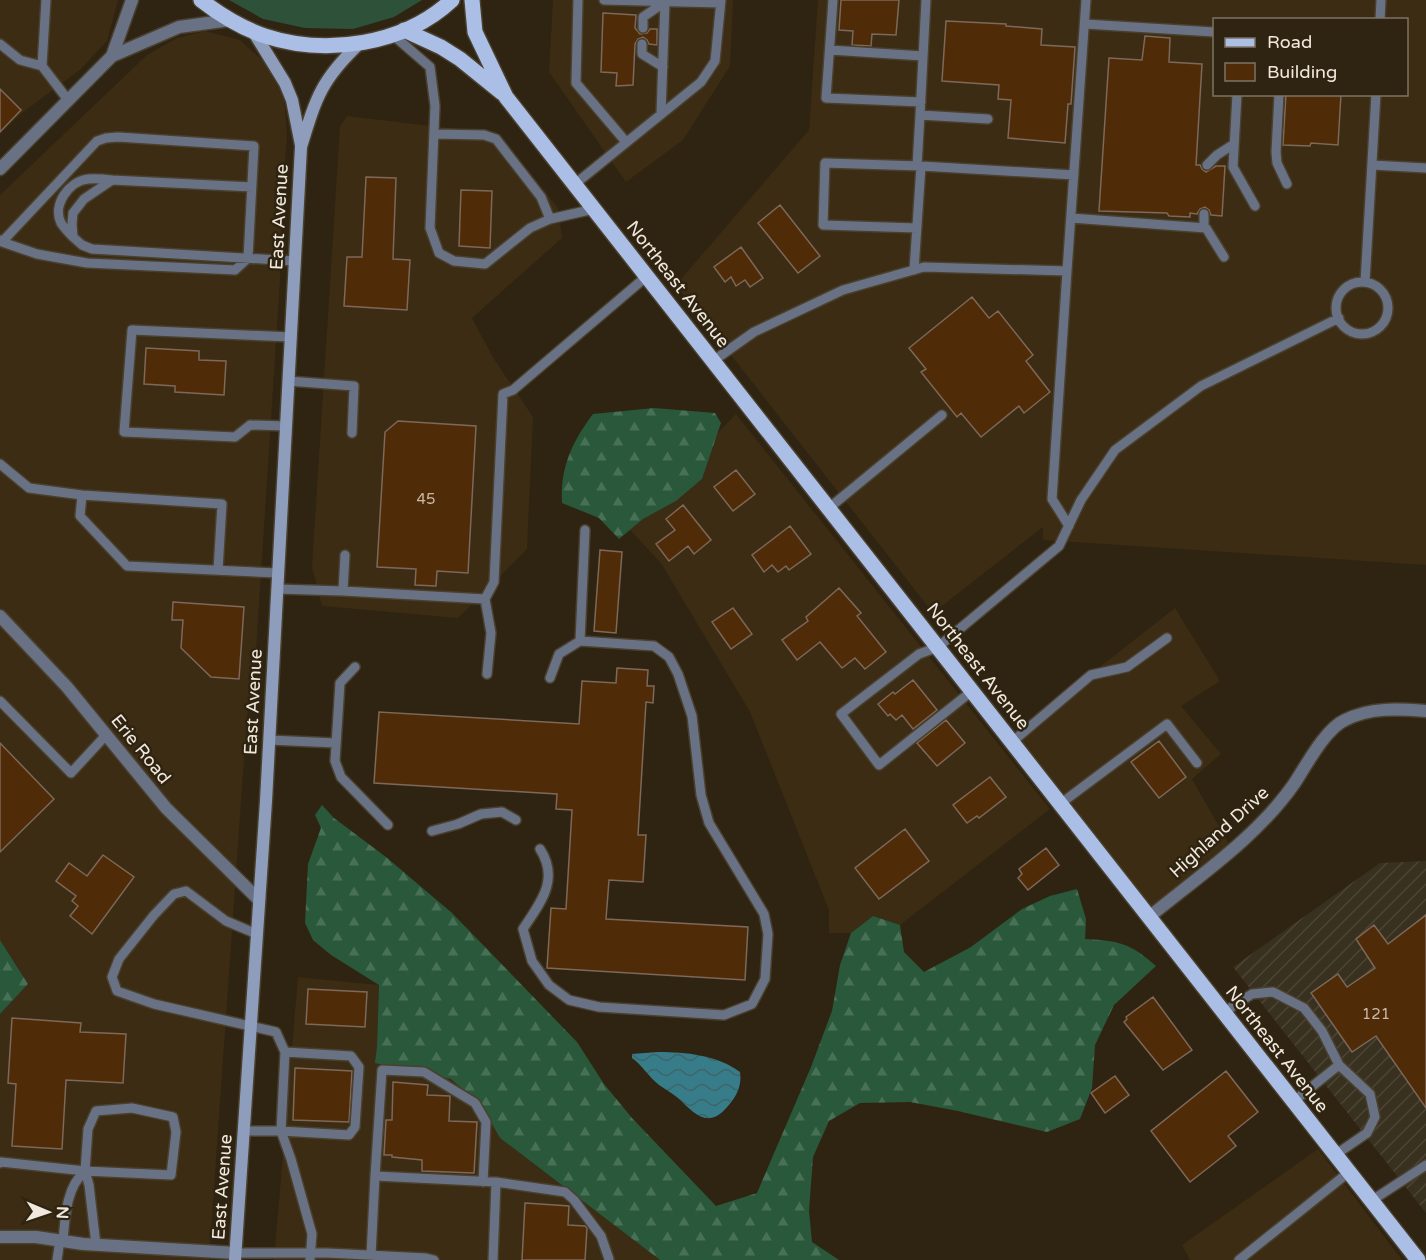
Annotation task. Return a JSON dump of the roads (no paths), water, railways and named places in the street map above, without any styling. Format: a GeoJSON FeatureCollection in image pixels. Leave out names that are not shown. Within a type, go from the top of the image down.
{"type":"FeatureCollection","features":[{"type":"Feature","properties":{"kind":"main road"},"geometry":{"type":"LineString","coordinates":[[201,0],[230,20],[253,31],[281,40],[306,44],[359,44],[398,33],[435,13],[452,0]]}},
{"type":"Feature","properties":{"kind":"main road","name":"Northeast Avenue"},"geometry":{"type":"LineString","coordinates":[[472,0],[475,32],[506,96],[1418,1260]]}},
{"type":"Feature","properties":{"kind":"main road","name":"East Avenue"},"geometry":{"type":"LineString","coordinates":[[253,31],[285,83],[292,100],[301,147]]}},
{"type":"Feature","properties":{"kind":"main road","name":"Northeast Avenue"},"geometry":{"type":"LineString","coordinates":[[398,33],[441,47],[460,59],[506,96]]}},
{"type":"Feature","properties":{"kind":"main road","name":"East Avenue"},"geometry":{"type":"LineString","coordinates":[[235,1257],[269,740],[301,147],[312,109],[322,86],[338,64],[359,44]]}},
{"type":"Feature","properties":{"kind":"street"},"geometry":{"type":"LineString","coordinates":[[112,56],[132,0]]}},
{"type":"Feature","properties":{"kind":"street"},"geometry":{"type":"LineString","coordinates":[[0,169],[112,56],[178,27],[230,20]]}},
{"type":"Feature","properties":{"kind":"street","name":"Erie Road"},"geometry":{"type":"LineString","coordinates":[[2,624],[67,687],[183,826],[259,900]]}},
{"type":"Feature","properties":{"kind":"street","name":"Highland Drive"},"geometry":{"type":"LineString","coordinates":[[1149,917],[1257,827],[1285,797],[1328,735],[1343,721],[1364,712],[1380,709],[1426,711]]}},
{"type":"Feature","properties":{"kind":"street"},"geometry":{"type":"LineString","coordinates":[[0,1237],[36,1237],[96,1245],[235,1257]]}},
{"type":"Feature","properties":{"kind":"lane"},"geometry":{"type":"LineString","coordinates":[[42,66],[46,0]]}},
{"type":"Feature","properties":{"kind":"lane"},"geometry":{"type":"LineString","coordinates":[[578,0],[576,84],[626,142]]}},
{"type":"Feature","properties":{"kind":"lane"},"geometry":{"type":"LineString","coordinates":[[574,184],[701,82],[715,61],[721,2],[604,0]]}},
{"type":"Feature","properties":{"kind":"lane"},"geometry":{"type":"LineString","coordinates":[[833,0],[826,98],[921,102]]}},
{"type":"Feature","properties":{"kind":"lane"},"geometry":{"type":"LineString","coordinates":[[914,270],[926,0]]}},
{"type":"Feature","properties":{"kind":"lane"},"geometry":{"type":"LineString","coordinates":[[1069,526],[1052,499],[1086,0]]}},
{"type":"Feature","properties":{"kind":"lane"},"geometry":{"type":"LineString","coordinates":[[1380,18],[1381,0]]}},
{"type":"Feature","properties":{"kind":"lane"},"geometry":{"type":"LineString","coordinates":[[661,114],[665,2]]}},
{"type":"Feature","properties":{"kind":"lane"},"geometry":{"type":"LineString","coordinates":[[643,28],[643,16],[665,2]]}},
{"type":"Feature","properties":{"kind":"lane"},"geometry":{"type":"LineString","coordinates":[[1085,24],[1213,32]]}},
{"type":"Feature","properties":{"kind":"lane"},"geometry":{"type":"LineString","coordinates":[[398,33],[430,67],[435,106],[430,228],[439,253],[454,261],[485,264],[530,228],[550,219],[594,209]]}},
{"type":"Feature","properties":{"kind":"lane"},"geometry":{"type":"LineString","coordinates":[[0,44],[20,60],[42,66],[68,100]]}},
{"type":"Feature","properties":{"kind":"lane"},"geometry":{"type":"LineString","coordinates":[[642,44],[642,54],[663,68]]}},
{"type":"Feature","properties":{"kind":"lane"},"geometry":{"type":"LineString","coordinates":[[830,50],[923,56]]}},
{"type":"Feature","properties":{"kind":"lane"},"geometry":{"type":"LineString","coordinates":[[1237,96],[1233,167],[1255,206]]}},
{"type":"Feature","properties":{"kind":"lane"},"geometry":{"type":"LineString","coordinates":[[1279,96],[1277,163],[1287,183]]}},
{"type":"Feature","properties":{"kind":"lane"},"geometry":{"type":"LineString","coordinates":[[1365,282],[1376,96]]}},
{"type":"Feature","properties":{"kind":"lane"},"geometry":{"type":"LineString","coordinates":[[920,115],[988,119]]}},
{"type":"Feature","properties":{"kind":"lane"},"geometry":{"type":"LineString","coordinates":[[434,134],[484,135],[496,139],[541,197],[550,219]]}},
{"type":"Feature","properties":{"kind":"lane"},"geometry":{"type":"LineString","coordinates":[[106,138],[254,146],[252,187],[248,258],[235,270],[87,263],[38,255],[1,241],[97,141],[106,138]]}},
{"type":"Feature","properties":{"kind":"lane"},"geometry":{"type":"LineString","coordinates":[[1208,165],[1217,155],[1234,144]]}},
{"type":"Feature","properties":{"kind":"lane"},"geometry":{"type":"LineString","coordinates":[[917,228],[823,225],[825,163],[1074,175]]}},
{"type":"Feature","properties":{"kind":"lane"},"geometry":{"type":"LineString","coordinates":[[1372,165],[1426,168]]}},
{"type":"Feature","properties":{"kind":"lane"},"geometry":{"type":"LineString","coordinates":[[252,187],[86,179],[69,188],[63,196],[59,216],[61,224],[82,245],[92,249],[295,261]]}},
{"type":"Feature","properties":{"kind":"lane"},"geometry":{"type":"LineString","coordinates":[[74,237],[73,213],[84,199],[112,180]]}},
{"type":"Feature","properties":{"kind":"lane"},"geometry":{"type":"LineString","coordinates":[[1204,214],[1204,228]]}},
{"type":"Feature","properties":{"kind":"lane"},"geometry":{"type":"LineString","coordinates":[[1071,218],[1206,228],[1224,256]]}},
{"type":"Feature","properties":{"kind":"lane"},"geometry":{"type":"LineString","coordinates":[[713,361],[754,332],[843,290],[924,267],[1067,271]]}},
{"type":"Feature","properties":{"kind":"lane"},"geometry":{"type":"LineString","coordinates":[[487,674],[491,633],[485,599],[494,582],[504,394],[513,390],[647,276]]}},
{"type":"Feature","properties":{"kind":"lane"},"geometry":{"type":"LineString","coordinates":[[1365,282],[1377,287],[1387,300],[1388,309],[1381,325],[1375,330],[1358,333],[1349,330],[1339,318],[1336,309],[1341,293],[1353,283],[1365,282]]}},
{"type":"Feature","properties":{"kind":"lane"},"geometry":{"type":"LineString","coordinates":[[972,691],[879,765],[841,714],[919,654],[938,647],[1059,546],[1081,500],[1115,450],[1201,386],[1339,318]]}},
{"type":"Feature","properties":{"kind":"lane"},"geometry":{"type":"LineString","coordinates":[[286,426],[250,425],[235,436],[124,432],[132,330],[291,337]]}},
{"type":"Feature","properties":{"kind":"lane"},"geometry":{"type":"LineString","coordinates":[[288,381],[354,386],[352,433]]}},
{"type":"Feature","properties":{"kind":"lane"},"geometry":{"type":"LineString","coordinates":[[829,508],[942,415]]}},
{"type":"Feature","properties":{"kind":"lane"},"geometry":{"type":"LineString","coordinates":[[0,464],[29,488],[82,495],[222,504],[218,570]]}},
{"type":"Feature","properties":{"kind":"lane"},"geometry":{"type":"LineString","coordinates":[[82,495],[80,516],[127,566],[278,573]]}},
{"type":"Feature","properties":{"kind":"lane"},"geometry":{"type":"LineString","coordinates":[[580,641],[585,530]]}},
{"type":"Feature","properties":{"kind":"lane"},"geometry":{"type":"LineString","coordinates":[[343,591],[345,555]]}},
{"type":"Feature","properties":{"kind":"lane"},"geometry":{"type":"LineString","coordinates":[[277,589],[485,599]]}},
{"type":"Feature","properties":{"kind":"lane"},"geometry":{"type":"LineString","coordinates":[[1012,742],[1091,675],[1127,667],[1167,638]]}},
{"type":"Feature","properties":{"kind":"lane"},"geometry":{"type":"LineString","coordinates":[[540,849],[546,859],[549,880],[543,898],[523,929],[532,961],[549,985],[569,1000],[599,1007],[724,1015],[752,1004],[765,979],[768,934],[764,914],[709,823],[701,795],[692,716],[678,674],[669,657],[654,646],[580,641],[559,654],[550,678]]}},
{"type":"Feature","properties":{"kind":"lane"},"geometry":{"type":"LineString","coordinates":[[355,667],[340,682],[335,761],[341,777],[388,825]]}},
{"type":"Feature","properties":{"kind":"lane"},"geometry":{"type":"LineString","coordinates":[[0,701],[71,773],[106,734]]}},
{"type":"Feature","properties":{"kind":"lane"},"geometry":{"type":"LineString","coordinates":[[1060,804],[1167,724],[1197,763]]}},
{"type":"Feature","properties":{"kind":"lane"},"geometry":{"type":"LineString","coordinates":[[269,740],[336,743]]}},
{"type":"Feature","properties":{"kind":"lane"},"geometry":{"type":"LineString","coordinates":[[432,831],[458,824],[481,814],[502,812],[516,820]]}},
{"type":"Feature","properties":{"kind":"lane"},"geometry":{"type":"LineString","coordinates":[[256,934],[226,921],[186,891],[174,894],[119,959],[112,977],[117,991],[154,1004],[276,1032],[285,1052],[281,1131],[312,1233],[311,1257]]}},
{"type":"Feature","properties":{"kind":"lane"},"geometry":{"type":"LineString","coordinates":[[1224,1012],[1252,994],[1273,992],[1304,1008],[1322,1031],[1340,1065],[1370,1094],[1375,1117],[1367,1133],[1335,1155]]}},
{"type":"Feature","properties":{"kind":"lane"},"geometry":{"type":"LineString","coordinates":[[244,1131],[349,1135],[355,1127],[360,1067],[351,1056],[285,1052]]}},
{"type":"Feature","properties":{"kind":"lane"},"geometry":{"type":"LineString","coordinates":[[1294,1101],[1340,1065]]}},
{"type":"Feature","properties":{"kind":"lane"},"geometry":{"type":"LineString","coordinates":[[371,1255],[382,1070],[424,1072],[475,1103],[486,1122],[483,1182]]}},
{"type":"Feature","properties":{"kind":"lane"},"geometry":{"type":"LineString","coordinates":[[0,1163],[85,1171],[171,1175],[176,1132],[173,1117],[132,1108],[96,1111],[88,1129],[85,1171],[89,1185],[96,1245]]}},
{"type":"Feature","properties":{"kind":"lane"},"geometry":{"type":"LineString","coordinates":[[1371,1201],[1426,1165]]}},
{"type":"Feature","properties":{"kind":"lane"},"geometry":{"type":"LineString","coordinates":[[57,1260],[66,1209],[76,1179],[85,1171]]}},
{"type":"Feature","properties":{"kind":"lane"},"geometry":{"type":"LineString","coordinates":[[1239,1260],[1349,1172]]}},
{"type":"Feature","properties":{"kind":"lane"},"geometry":{"type":"LineString","coordinates":[[375,1176],[496,1182],[565,1192],[574,1200],[601,1236],[610,1260]]}},
{"type":"Feature","properties":{"kind":"lane"},"geometry":{"type":"LineString","coordinates":[[493,1260],[496,1182]]}},
{"type":"Feature","properties":{"kind":"lane"},"geometry":{"type":"LineString","coordinates":[[235,1257],[371,1255],[435,1260]]}},
{"type":"Feature","properties":{"kind":"water"},"geometry":{"type":"Polygon","coordinates":[[[658,1052],[701,1056],[731,1066],[740,1072],[736,1094],[728,1106],[714,1117],[702,1117],[696,1114],[676,1096],[659,1085],[632,1058],[632,1054],[658,1052]]]}}]}
